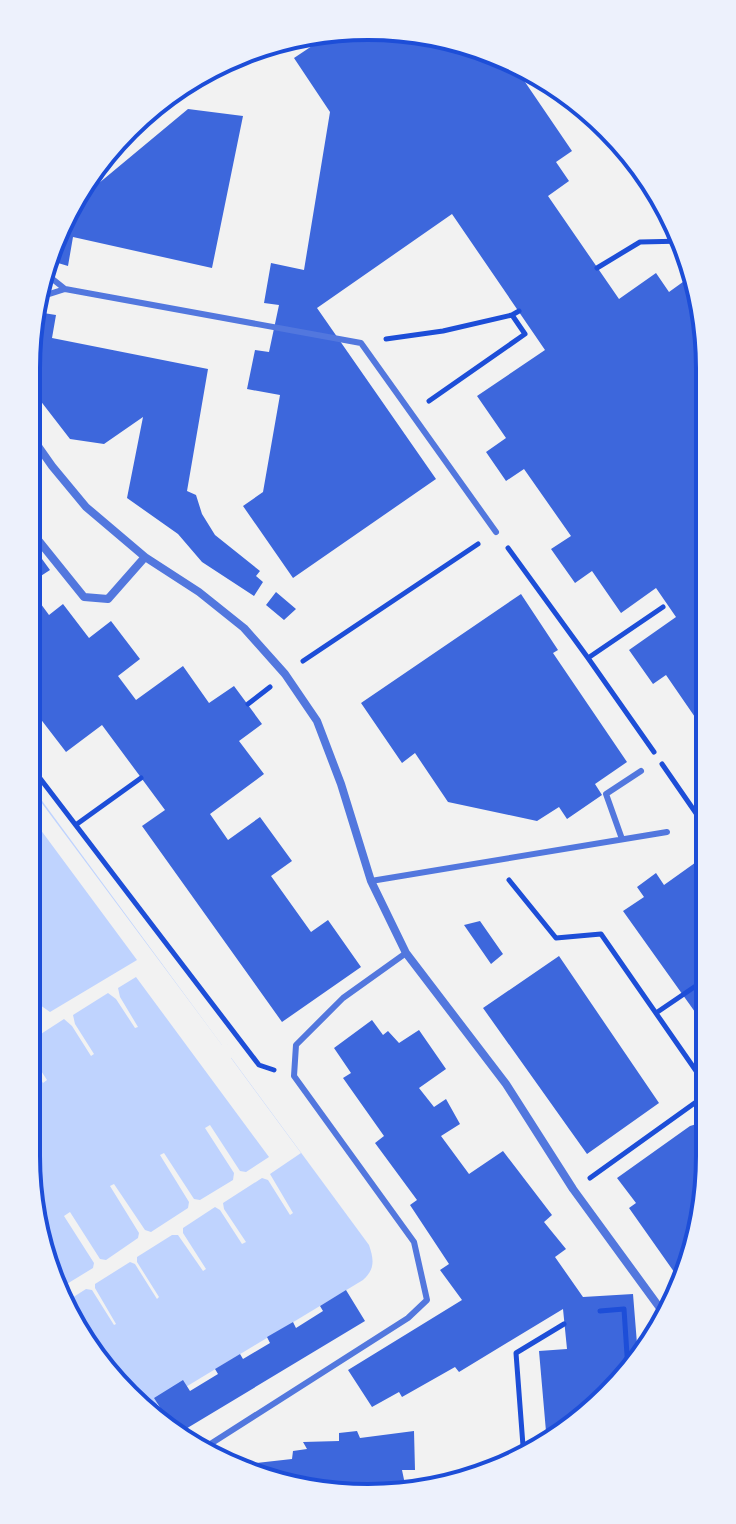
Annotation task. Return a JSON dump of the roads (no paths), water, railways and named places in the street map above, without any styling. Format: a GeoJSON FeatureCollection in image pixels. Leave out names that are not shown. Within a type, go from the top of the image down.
{"type":"FeatureCollection","features":[{"type":"Feature","properties":{"kind":"street"},"geometry":{"type":"LineString","coordinates":[[40,449],[86,507],[145,557],[199,592],[244,628],[285,674],[317,721],[341,784],[371,881],[406,953],[506,1084],[573,1189],[659,1307]]}},
{"type":"Feature","properties":{"kind":"street"},"geometry":{"type":"LineString","coordinates":[[40,542],[84,597],[108,599],[145,557]]}},
{"type":"Feature","properties":{"kind":"lane"},"geometry":{"type":"LineString","coordinates":[[52,279],[65,289]]}},
{"type":"Feature","properties":{"kind":"lane"},"geometry":{"type":"LineString","coordinates":[[48,294],[65,289],[361,343],[496,532]]}},
{"type":"Feature","properties":{"kind":"lane"},"geometry":{"type":"LineString","coordinates":[[622,839],[606,794],[641,771]]}},
{"type":"Feature","properties":{"kind":"lane"},"geometry":{"type":"LineString","coordinates":[[371,881],[667,832]]}},
{"type":"Feature","properties":{"kind":"lane"},"geometry":{"type":"LineString","coordinates":[[211,1444],[408,1318],[427,1300],[414,1242],[294,1076],[296,1045],[343,998],[406,953]]}},
{"type":"Feature","properties":{"kind":"water"},"geometry":{"type":"Polygon","coordinates":[[[40,798],[369,1245],[372,1264],[363,1280],[155,1406],[121,1372],[95,1338],[74,1301],[57,1261],[43,1199],[40,1156],[40,798]]]}}]}
